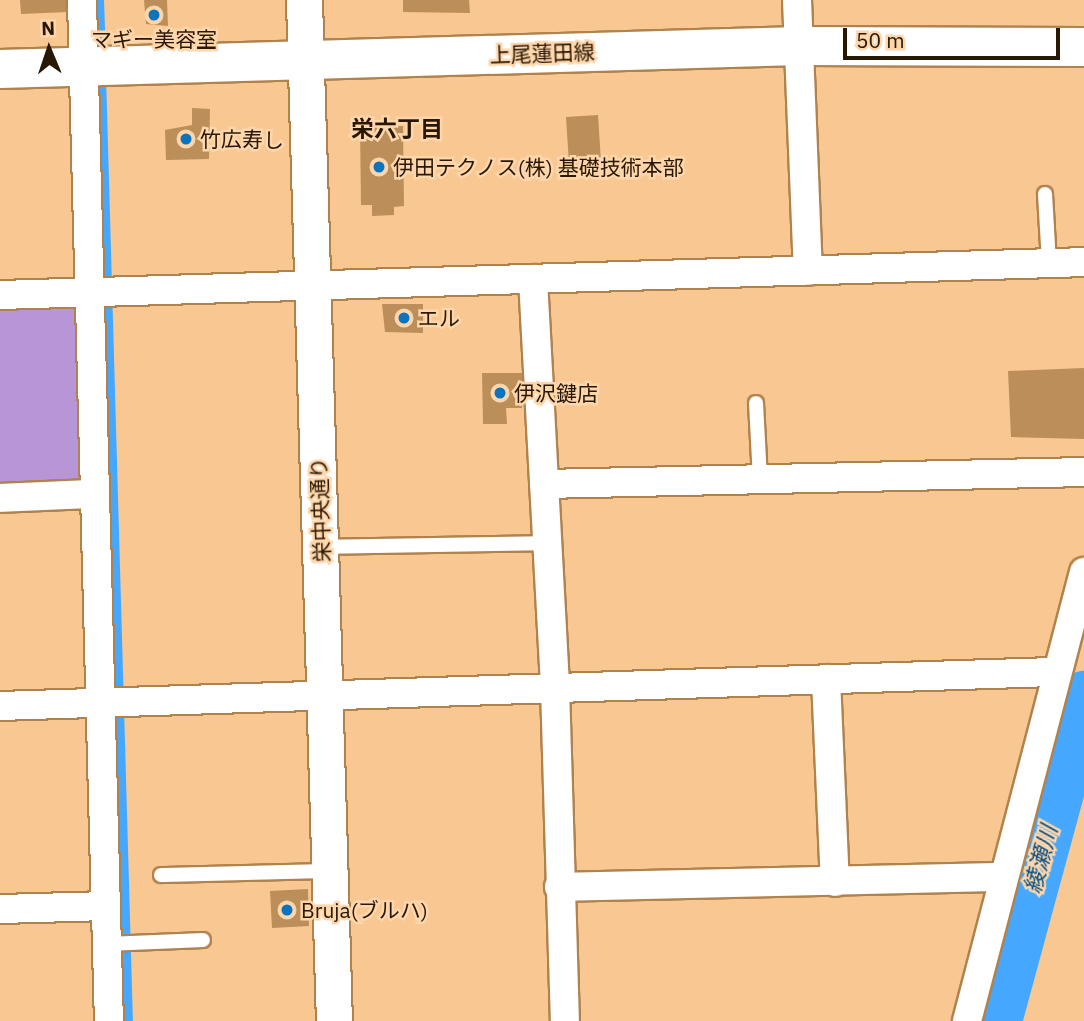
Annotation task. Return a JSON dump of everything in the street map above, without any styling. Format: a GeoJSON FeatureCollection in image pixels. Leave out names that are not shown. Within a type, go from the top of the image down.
{"type":"FeatureCollection","features":[{"type":"Feature","properties":{"kind":"main road","name":"上尾蓮田線"},"geometry":{"type":"LineString","coordinates":[[0,69],[799,46],[1084,47]]}},
{"type":"Feature","properties":{"kind":"street"},"geometry":{"type":"LineString","coordinates":[[82,0],[109,1021]]}},
{"type":"Feature","properties":{"kind":"street","name":"栄中央通り"},"geometry":{"type":"LineString","coordinates":[[304,0],[334,1021]]}},
{"type":"Feature","properties":{"kind":"street"},"geometry":{"type":"LineString","coordinates":[[797,0],[808,271]]}},
{"type":"Feature","properties":{"kind":"street"},"geometry":{"type":"LineString","coordinates":[[0,295],[1084,262]]}},
{"type":"Feature","properties":{"kind":"street"},"geometry":{"type":"LineString","coordinates":[[533,279],[555,687],[565,1021]]}},
{"type":"Feature","properties":{"kind":"street"},"geometry":{"type":"LineString","coordinates":[[544,484],[1084,472]]}},
{"type":"Feature","properties":{"kind":"street"},"geometry":{"type":"LineString","coordinates":[[0,498],[93,494]]}},
{"type":"Feature","properties":{"kind":"street"},"geometry":{"type":"LineString","coordinates":[[967,1021],[1055,672],[1084,572]]}},
{"type":"Feature","properties":{"kind":"street"},"geometry":{"type":"LineString","coordinates":[[0,706],[1055,672]]}},
{"type":"Feature","properties":{"kind":"street"},"geometry":{"type":"LineString","coordinates":[[826,679],[835,882]]}},
{"type":"Feature","properties":{"kind":"street"},"geometry":{"type":"LineString","coordinates":[[559,887],[1003,877]]}},
{"type":"Feature","properties":{"kind":"street"},"geometry":{"type":"LineString","coordinates":[[0,909],[106,906]]}},
{"type":"Feature","properties":{"kind":"lane"},"geometry":{"type":"LineString","coordinates":[[1045,194],[1049,263]]}},
{"type":"Feature","properties":{"kind":"lane"},"geometry":{"type":"LineString","coordinates":[[756,403],[760,479]]}},
{"type":"Feature","properties":{"kind":"lane"},"geometry":{"type":"LineString","coordinates":[[321,547],[547,543]]}},
{"type":"Feature","properties":{"kind":"lane"},"geometry":{"type":"LineString","coordinates":[[161,875],[330,871]]}},
{"type":"Feature","properties":{"kind":"lane"},"geometry":{"type":"LineString","coordinates":[[107,944],[202,940]]}},
{"type":"Feature","properties":{"kind":"shaded area"},"geometry":{"type":"Polygon","coordinates":[[[75,304],[79,485],[0,487],[0,306],[75,304]]]}},
{"type":"Feature","properties":{"kind":"building"},"geometry":{"type":"Polygon","coordinates":[[[20,0],[67,0],[68,12],[21,14],[20,0]]]}},
{"type":"Feature","properties":{"kind":"building"},"geometry":{"type":"Polygon","coordinates":[[[144,0],[167,0],[168,26],[146,24],[144,0]]]}},
{"type":"Feature","properties":{"kind":"building"},"geometry":{"type":"Polygon","coordinates":[[[403,0],[469,0],[470,13],[403,12],[403,0]]]}},
{"type":"Feature","properties":{"kind":"building"},"geometry":{"type":"Polygon","coordinates":[[[192,108],[210,109],[209,159],[166,160],[165,130],[192,125],[192,108]]]}},
{"type":"Feature","properties":{"kind":"building"},"geometry":{"type":"Polygon","coordinates":[[[598,115],[601,162],[569,164],[566,117],[598,115]]]}},
{"type":"Feature","properties":{"kind":"building"},"geometry":{"type":"Polygon","coordinates":[[[403,126],[404,206],[394,207],[394,215],[372,216],[372,205],[361,205],[360,127],[403,126]]]}},
{"type":"Feature","properties":{"kind":"building"},"geometry":{"type":"Polygon","coordinates":[[[382,304],[423,304],[423,333],[385,332],[382,304]]]}},
{"type":"Feature","properties":{"kind":"building"},"geometry":{"type":"Polygon","coordinates":[[[1084,368],[1084,439],[1011,437],[1008,371],[1084,368]]]}},
{"type":"Feature","properties":{"kind":"building"},"geometry":{"type":"Polygon","coordinates":[[[482,373],[522,373],[522,408],[506,408],[507,424],[483,424],[482,373]]]}},
{"type":"Feature","properties":{"kind":"building"},"geometry":{"type":"Polygon","coordinates":[[[308,889],[309,926],[272,928],[270,891],[308,889]]]}},
{"type":"Feature","properties":{"kind":"waterway"},"geometry":{"type":"LineString","coordinates":[[99,0],[101,58]]}},
{"type":"Feature","properties":{"kind":"waterway"},"geometry":{"type":"LineString","coordinates":[[101,75],[128,1021]]}},
{"type":"Feature","properties":{"kind":"waterway","name":"綾瀬川"},"geometry":{"type":"LineString","coordinates":[[996,1021],[1084,697]]}},
{"type":"Feature","properties":{"kind":"place","name":"マギー美容室"},"geometry":{"type":"Point","coordinates":[154,15]}},
{"type":"Feature","properties":{"kind":"place","name":"竹広寿し"},"geometry":{"type":"Point","coordinates":[186,139]}},
{"type":"Feature","properties":{"kind":"place","name":"伊田テクノス(株) 基礎技術本部"},"geometry":{"type":"Point","coordinates":[379,167]}},
{"type":"Feature","properties":{"kind":"place","name":"エル"},"geometry":{"type":"Point","coordinates":[404,318]}},
{"type":"Feature","properties":{"kind":"place","name":"伊沢鍵店"},"geometry":{"type":"Point","coordinates":[500,393]}},
{"type":"Feature","properties":{"kind":"place","name":"Bruja(ブルハ)"},"geometry":{"type":"Point","coordinates":[287,910]}},
{"type":"Feature","properties":{"kind":"district","name":"栄六丁目"},"geometry":{"type":"Point","coordinates":[397,128]}}]}
